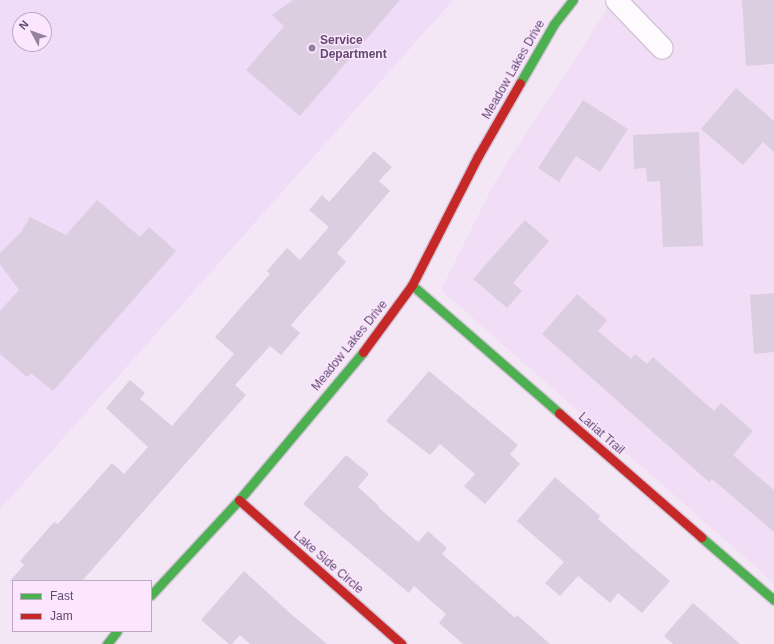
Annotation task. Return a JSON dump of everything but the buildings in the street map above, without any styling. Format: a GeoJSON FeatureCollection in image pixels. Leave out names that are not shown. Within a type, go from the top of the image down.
{"type":"FeatureCollection","features":[{"type":"Feature","properties":{"kind":"street","name":"Meadow Lakes Drive"},"geometry":{"type":"LineString","coordinates":[[152,593],[239,500],[382,329],[412,285],[478,156],[554,24],[573,0]]}},
{"type":"Feature","properties":{"kind":"street"},"geometry":{"type":"LineString","coordinates":[[616,0],[662,48]]}},
{"type":"Feature","properties":{"kind":"street","name":"Lariat Trail"},"geometry":{"type":"LineString","coordinates":[[412,285],[774,600]]}},
{"type":"Feature","properties":{"kind":"street","name":"Lake Side Circle"},"geometry":{"type":"LineString","coordinates":[[239,500],[402,644]]}},
{"type":"Feature","properties":{"kind":"street"},"geometry":{"type":"LineString","coordinates":[[106,644],[117,632]]}},
{"type":"Feature","properties":{"kind":"shaded area"},"geometry":{"type":"Polygon","coordinates":[[[0,0],[453,0],[0,509],[0,0]]]}},
{"type":"Feature","properties":{"kind":"shaded area"},"geometry":{"type":"Polygon","coordinates":[[[613,0],[774,0],[774,583],[441,290],[495,182],[613,0]]]}},
{"type":"Feature","properties":{"kind":"traffic: fast"},"geometry":{"type":"LineString","coordinates":[[520,83],[554,24],[573,0]]}},
{"type":"Feature","properties":{"kind":"traffic: fast"},"geometry":{"type":"LineString","coordinates":[[412,285],[559,413]]}},
{"type":"Feature","properties":{"kind":"traffic: fast"},"geometry":{"type":"LineString","coordinates":[[152,594],[239,500],[363,352]]}},
{"type":"Feature","properties":{"kind":"traffic: fast"},"geometry":{"type":"LineString","coordinates":[[701,537],[774,600]]}},
{"type":"Feature","properties":{"kind":"traffic: fast"},"geometry":{"type":"LineString","coordinates":[[107,644],[116,632]]}},
{"type":"Feature","properties":{"kind":"traffic: jam"},"geometry":{"type":"LineString","coordinates":[[363,352],[412,285],[478,156],[520,83]]}},
{"type":"Feature","properties":{"kind":"traffic: jam"},"geometry":{"type":"LineString","coordinates":[[559,413],[701,537]]}},
{"type":"Feature","properties":{"kind":"traffic: jam"},"geometry":{"type":"LineString","coordinates":[[239,500],[402,644]]}},
{"type":"Feature","properties":{"kind":"place","name":"Service Department"},"geometry":{"type":"Point","coordinates":[312,48]}}]}
